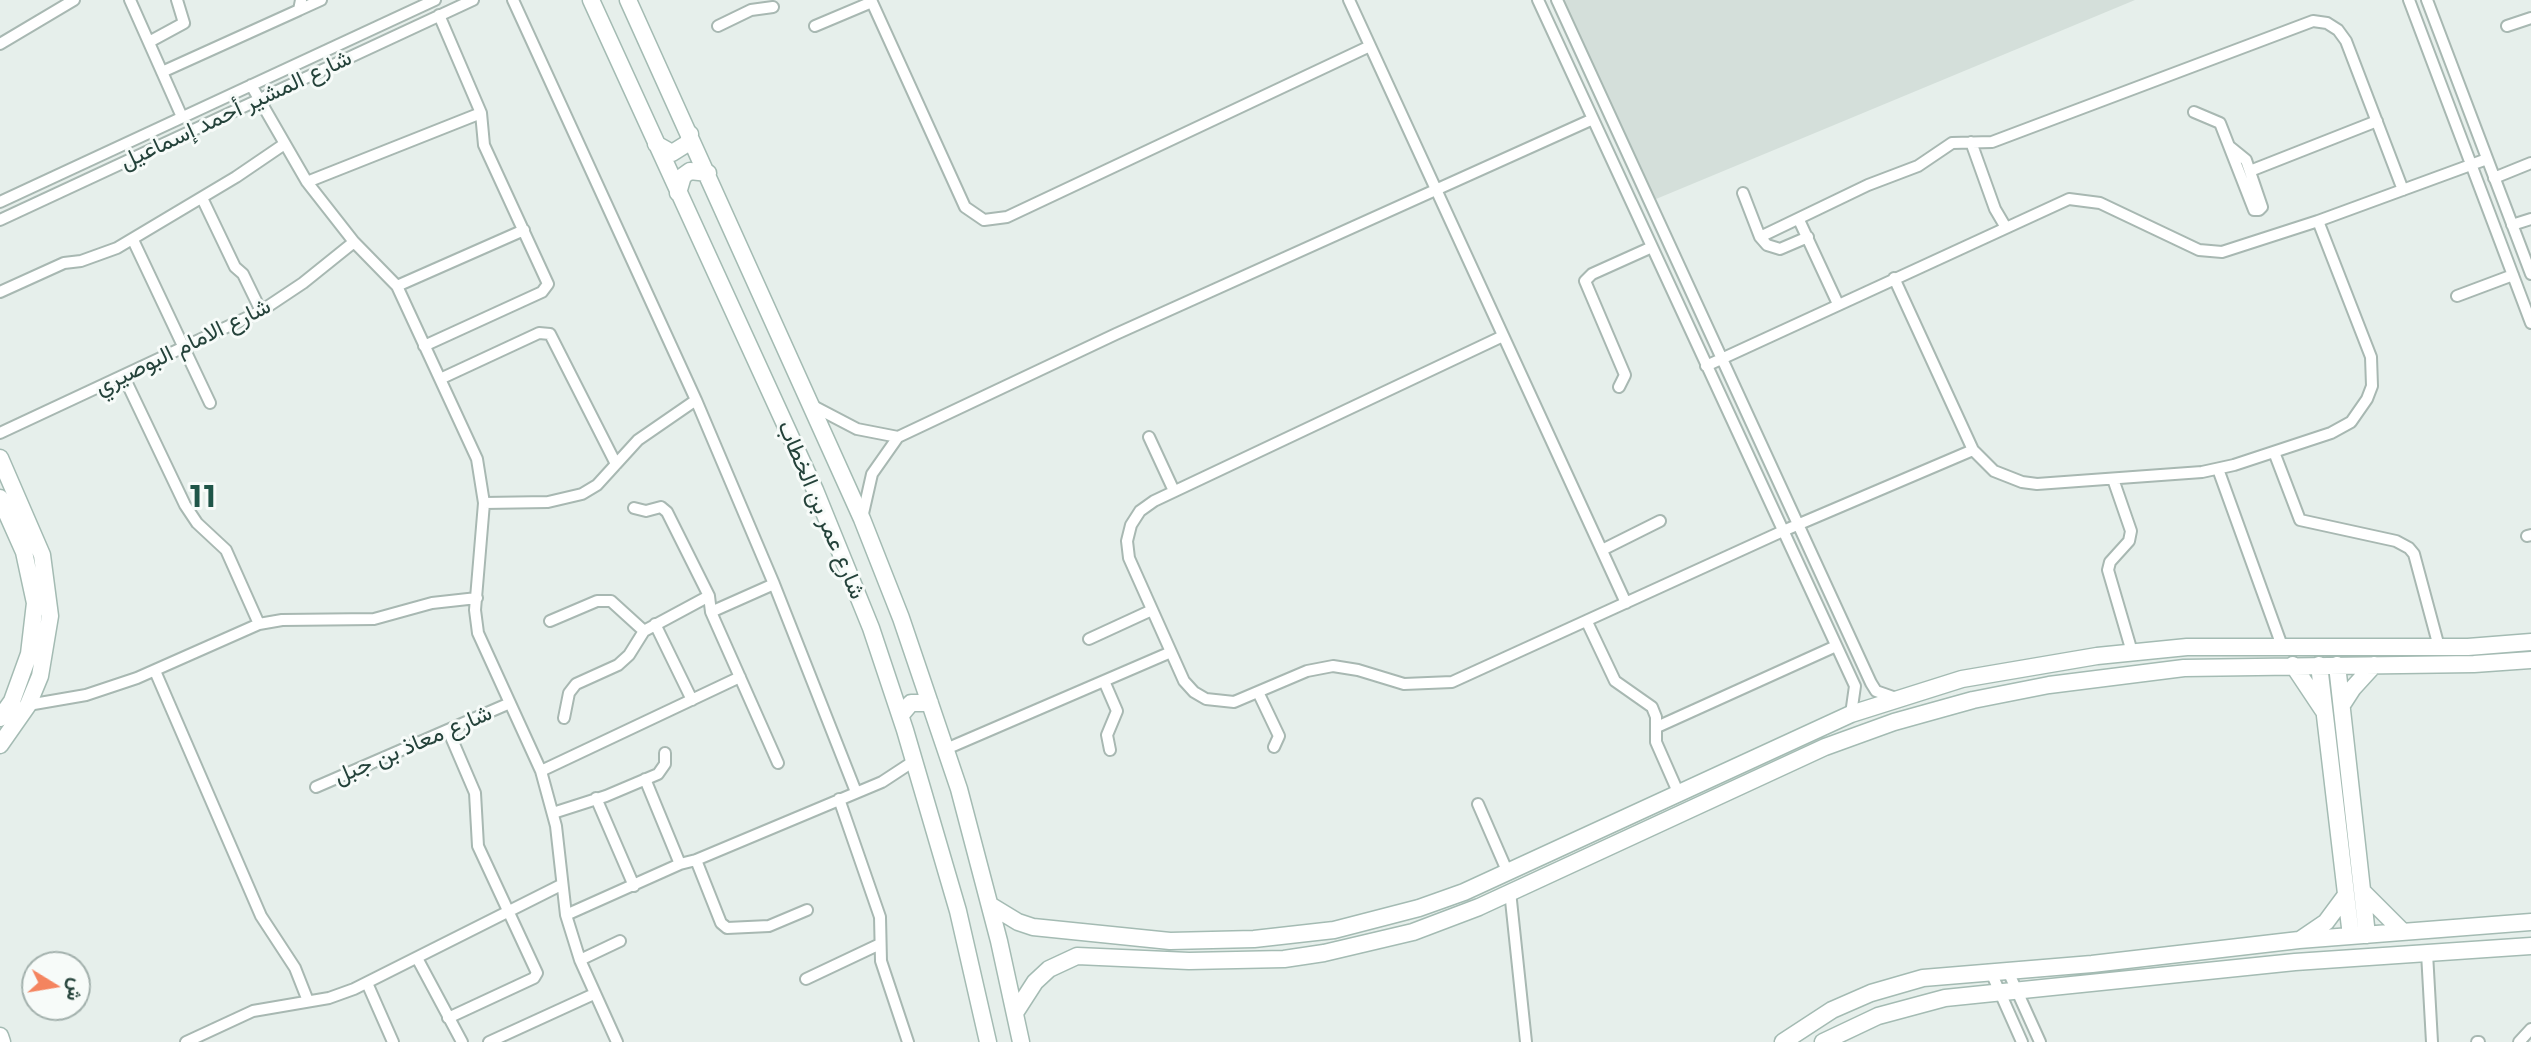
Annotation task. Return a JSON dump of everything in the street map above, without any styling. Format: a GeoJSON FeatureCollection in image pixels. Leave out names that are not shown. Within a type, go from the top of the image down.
{"type":"FeatureCollection","features":[{"type":"Feature","properties":{"kind":"street"},"geometry":{"type":"LineString","coordinates":[[0,44],[74,0]]}},
{"type":"Feature","properties":{"kind":"street"},"geometry":{"type":"LineString","coordinates":[[130,0],[181,117]]}},
{"type":"Feature","properties":{"kind":"street"},"geometry":{"type":"LineString","coordinates":[[149,42],[184,23],[177,0]]}},
{"type":"Feature","properties":{"kind":"street"},"geometry":{"type":"LineString","coordinates":[[162,72],[300,5],[321,0]]}},
{"type":"Feature","properties":{"kind":"street","name":"شارع المشير أحمد إسماعيل"},"geometry":{"type":"LineString","coordinates":[[0,202],[435,0]]}},
{"type":"Feature","properties":{"kind":"street","name":"شارع المشير أحمد إسماعيل"},"geometry":{"type":"LineString","coordinates":[[0,220],[473,0]]}},
{"type":"Feature","properties":{"kind":"street"},"geometry":{"type":"LineString","coordinates":[[513,0],[696,400],[774,584],[856,792]]}},
{"type":"Feature","properties":{"kind":"street","name":"شارع عمر بن الخطاب"},"geometry":{"type":"LineString","coordinates":[[591,0],[815,490],[862,605],[901,715],[958,911],[988,1042]]}},
{"type":"Feature","properties":{"kind":"street","name":"شارع عمر بن الخطاب"},"geometry":{"type":"LineString","coordinates":[[628,0],[862,519],[946,749],[990,905],[1021,1042]]}},
{"type":"Feature","properties":{"kind":"street"},"geometry":{"type":"LineString","coordinates":[[1349,0],[1626,603]]}},
{"type":"Feature","properties":{"kind":"street"},"geometry":{"type":"LineString","coordinates":[[1538,0],[1855,686],[1851,715]]}},
{"type":"Feature","properties":{"kind":"street"},"geometry":{"type":"LineString","coordinates":[[1557,0],[1871,683],[1876,691],[1896,698]]}},
{"type":"Feature","properties":{"kind":"street"},"geometry":{"type":"LineString","coordinates":[[2409,0],[2531,323]]}},
{"type":"Feature","properties":{"kind":"street"},"geometry":{"type":"LineString","coordinates":[[2427,0],[2531,274]]}},
{"type":"Feature","properties":{"kind":"street"},"geometry":{"type":"LineString","coordinates":[[815,26],[872,1],[965,207],[984,220],[1007,217],[1370,46]]}},
{"type":"Feature","properties":{"kind":"street"},"geometry":{"type":"LineString","coordinates":[[718,26],[751,10],[773,7]]}},
{"type":"Feature","properties":{"kind":"street"},"geometry":{"type":"LineString","coordinates":[[424,346],[545,290],[547,280],[484,145],[481,113],[439,15]]}},
{"type":"Feature","properties":{"kind":"street"},"geometry":{"type":"LineString","coordinates":[[2507,26],[2531,18]]}},
{"type":"Feature","properties":{"kind":"street"},"geometry":{"type":"LineString","coordinates":[[1760,237],[1868,184],[1918,166],[1952,143],[1992,142],[2313,21],[2326,23],[2338,30],[2346,41],[2403,190]]}},
{"type":"Feature","properties":{"kind":"street"},"geometry":{"type":"LineString","coordinates":[[251,85],[307,183],[354,242],[397,286],[477,459],[484,503],[477,598],[478,633],[541,771],[553,813],[566,915],[580,960],[617,1042]]}},
{"type":"Feature","properties":{"kind":"street"},"geometry":{"type":"LineString","coordinates":[[2194,112],[2220,123],[2230,147],[2249,178],[2377,121]]}},
{"type":"Feature","properties":{"kind":"street"},"geometry":{"type":"LineString","coordinates":[[307,183],[481,113]]}},
{"type":"Feature","properties":{"kind":"street"},"geometry":{"type":"LineString","coordinates":[[862,519],[872,474],[898,437],[1593,118]]}},
{"type":"Feature","properties":{"kind":"street"},"geometry":{"type":"LineString","coordinates":[[656,145],[672,153],[681,150],[690,134]]}},
{"type":"Feature","properties":{"kind":"street"},"geometry":{"type":"LineString","coordinates":[[1970,142],[1995,209],[2005,226]]}},
{"type":"Feature","properties":{"kind":"street"},"geometry":{"type":"LineString","coordinates":[[0,292],[64,263],[99,256],[134,240],[283,145]]}},
{"type":"Feature","properties":{"kind":"street"},"geometry":{"type":"LineString","coordinates":[[1706,366],[2053,204],[2085,199],[2100,203],[2199,250],[2222,252],[2318,221],[2487,159]]}},
{"type":"Feature","properties":{"kind":"street"},"geometry":{"type":"LineString","coordinates":[[2494,178],[2531,163]]}},
{"type":"Feature","properties":{"kind":"street"},"geometry":{"type":"LineString","coordinates":[[678,193],[683,176],[690,171],[708,173]]}},
{"type":"Feature","properties":{"kind":"street"},"geometry":{"type":"LineString","coordinates":[[1743,193],[1760,237],[1776,249],[1808,237]]}},
{"type":"Feature","properties":{"kind":"street"},"geometry":{"type":"LineString","coordinates":[[202,198],[235,267],[243,274],[261,311]]}},
{"type":"Feature","properties":{"kind":"street"},"geometry":{"type":"LineString","coordinates":[[2512,225],[2531,219]]}},
{"type":"Feature","properties":{"kind":"street"},"geometry":{"type":"LineString","coordinates":[[1799,220],[1838,304]]}},
{"type":"Feature","properties":{"kind":"street"},"geometry":{"type":"LineString","coordinates":[[1894,278],[1973,450],[1994,471],[2022,482],[2037,484],[2218,470],[2341,429],[2360,411],[2372,386],[2371,358],[2318,221]]}},
{"type":"Feature","properties":{"kind":"street"},"geometry":{"type":"LineString","coordinates":[[397,286],[524,230]]}},
{"type":"Feature","properties":{"kind":"street"},"geometry":{"type":"LineString","coordinates":[[134,240],[210,403]]}},
{"type":"Feature","properties":{"kind":"street","name":"شارع الامام البوصيري"},"geometry":{"type":"LineString","coordinates":[[0,433],[185,349],[261,311],[313,276],[354,242]]}},
{"type":"Feature","properties":{"kind":"street"},"geometry":{"type":"LineString","coordinates":[[1619,387],[1625,375],[1586,281],[1592,274],[1652,247]]}},
{"type":"Feature","properties":{"kind":"street"},"geometry":{"type":"LineString","coordinates":[[2457,296],[2513,275]]}},
{"type":"Feature","properties":{"kind":"street"},"geometry":{"type":"LineString","coordinates":[[440,379],[539,333],[550,334],[617,464]]}},
{"type":"Feature","properties":{"kind":"street"},"geometry":{"type":"LineString","coordinates":[[1503,336],[1174,491],[1140,511],[1130,525],[1126,541],[1129,558],[1184,681],[1206,699],[1234,702],[1307,671],[1333,666],[1358,670],[1404,684],[1452,682],[1783,531],[1973,450]]}},
{"type":"Feature","properties":{"kind":"street"},"geometry":{"type":"LineString","coordinates":[[124,377],[185,505],[197,523],[226,550],[259,624]]}},
{"type":"Feature","properties":{"kind":"street"},"geometry":{"type":"LineString","coordinates":[[484,503],[565,500],[597,485],[638,440],[696,400]]}},
{"type":"Feature","properties":{"kind":"street"},"geometry":{"type":"LineString","coordinates":[[811,405],[857,429],[898,437]]}},
{"type":"Feature","properties":{"kind":"street"},"geometry":{"type":"LineString","coordinates":[[1149,437],[1174,491]]}},
{"type":"Feature","properties":{"kind":"street"},"geometry":{"type":"LineString","coordinates":[[2274,452],[2300,520],[2396,541],[2409,548],[2414,554],[2439,647]]}},
{"type":"Feature","properties":{"kind":"street"},"geometry":{"type":"LineString","coordinates":[[0,458],[23,527],[46,575],[50,616],[45,657],[28,705],[0,745]]}},
{"type":"Feature","properties":{"kind":"street"},"geometry":{"type":"LineString","coordinates":[[2218,470],[2282,646]]}},
{"type":"Feature","properties":{"kind":"street"},"geometry":{"type":"LineString","coordinates":[[2113,479],[2131,531],[2129,541],[2110,562],[2108,570],[2132,652]]}},
{"type":"Feature","properties":{"kind":"street"},"geometry":{"type":"LineString","coordinates":[[0,498],[23,527],[35,603],[34,628],[22,676],[0,718]]}},
{"type":"Feature","properties":{"kind":"street"},"geometry":{"type":"LineString","coordinates":[[634,508],[646,510],[660,507],[667,512],[709,596],[710,612],[778,763]]}},
{"type":"Feature","properties":{"kind":"street"},"geometry":{"type":"LineString","coordinates":[[1602,550],[1660,522]]}},
{"type":"Feature","properties":{"kind":"street"},"geometry":{"type":"LineString","coordinates":[[710,612],[774,584]]}},
{"type":"Feature","properties":{"kind":"street"},"geometry":{"type":"LineString","coordinates":[[564,718],[572,689],[624,661],[644,631],[709,596]]}},
{"type":"Feature","properties":{"kind":"street"},"geometry":{"type":"LineString","coordinates":[[28,705],[86,695],[155,671],[259,624],[282,620],[373,619],[432,603],[477,598]]}},
{"type":"Feature","properties":{"kind":"street"},"geometry":{"type":"LineString","coordinates":[[550,621],[597,601],[611,601],[644,631]]}},
{"type":"Feature","properties":{"kind":"street"},"geometry":{"type":"LineString","coordinates":[[1089,639],[1152,610]]}},
{"type":"Feature","properties":{"kind":"street"},"geometry":{"type":"LineString","coordinates":[[1587,622],[1615,681],[1652,707],[1657,727],[1656,742],[1678,792]]}},
{"type":"Feature","properties":{"kind":"street"},"geometry":{"type":"LineString","coordinates":[[655,624],[692,699]]}},
{"type":"Feature","properties":{"kind":"street"},"geometry":{"type":"LineString","coordinates":[[990,905],[1018,922],[1033,927],[1170,941],[1294,936],[1368,923],[1419,908],[1508,873],[1678,792],[1851,715],[1896,698],[2013,669],[2132,652],[2282,646],[2439,647],[2531,642]]}},
{"type":"Feature","properties":{"kind":"street"},"geometry":{"type":"LineString","coordinates":[[1657,727],[1836,646]]}},
{"type":"Feature","properties":{"kind":"street"},"geometry":{"type":"LineString","coordinates":[[946,749],[1171,652]]}},
{"type":"Feature","properties":{"kind":"street"},"geometry":{"type":"LineString","coordinates":[[1015,1013],[1035,982],[1049,969],[1061,960],[1077,956],[1189,961],[1284,959],[1373,942],[1446,920],[1859,734],[1940,709],[2017,691],[2183,668],[2531,660]]}},
{"type":"Feature","properties":{"kind":"street"},"geometry":{"type":"LineString","coordinates":[[2046,663],[2043,677],[2049,685]]}},
{"type":"Feature","properties":{"kind":"street"},"geometry":{"type":"LineString","coordinates":[[2293,665],[2325,712]]}},
{"type":"Feature","properties":{"kind":"street"},"geometry":{"type":"LineString","coordinates":[[2319,665],[2346,895],[2359,935]]}},
{"type":"Feature","properties":{"kind":"street"},"geometry":{"type":"LineString","coordinates":[[2337,665],[2362,891],[2359,935]]}},
{"type":"Feature","properties":{"kind":"street"},"geometry":{"type":"LineString","coordinates":[[2342,705],[2374,665]]}},
{"type":"Feature","properties":{"kind":"street"},"geometry":{"type":"LineString","coordinates":[[2013,669],[2022,676],[2021,687],[2017,691]]}},
{"type":"Feature","properties":{"kind":"street"},"geometry":{"type":"LineString","coordinates":[[155,671],[261,916],[295,968],[308,1001]]}},
{"type":"Feature","properties":{"kind":"street"},"geometry":{"type":"LineString","coordinates":[[541,771],[740,677]]}},
{"type":"Feature","properties":{"kind":"street"},"geometry":{"type":"LineString","coordinates":[[892,689],[910,686],[921,677]]}},
{"type":"Feature","properties":{"kind":"street"},"geometry":{"type":"LineString","coordinates":[[1104,681],[1117,710],[1107,735],[1111,750]]}},
{"type":"Feature","properties":{"kind":"street"},"geometry":{"type":"LineString","coordinates":[[1258,692],[1279,736],[1274,747]]}},
{"type":"Feature","properties":{"kind":"street"},"geometry":{"type":"LineString","coordinates":[[901,715],[911,703],[930,702]]}},
{"type":"Feature","properties":{"kind":"street","name":"شارع معاذ بن جبل"},"geometry":{"type":"LineString","coordinates":[[316,788],[510,703]]}},
{"type":"Feature","properties":{"kind":"street"},"geometry":{"type":"LineString","coordinates":[[448,730],[474,793],[478,846],[536,971],[536,977],[448,1018]]}},
{"type":"Feature","properties":{"kind":"street"},"geometry":{"type":"LineString","coordinates":[[553,813],[645,779],[663,769],[664,753]]}},
{"type":"Feature","properties":{"kind":"street"},"geometry":{"type":"LineString","coordinates":[[566,915],[680,864],[696,860],[882,782],[914,761]]}},
{"type":"Feature","properties":{"kind":"street"},"geometry":{"type":"LineString","coordinates":[[1728,770],[1737,788]]}},
{"type":"Feature","properties":{"kind":"street"},"geometry":{"type":"LineString","coordinates":[[645,779],[680,864]]}},
{"type":"Feature","properties":{"kind":"street"},"geometry":{"type":"LineString","coordinates":[[596,798],[634,886]]}},
{"type":"Feature","properties":{"kind":"street"},"geometry":{"type":"LineString","coordinates":[[839,799],[880,917],[881,961],[908,1042]]}},
{"type":"Feature","properties":{"kind":"street"},"geometry":{"type":"LineString","coordinates":[[1478,804],[1508,873]]}},
{"type":"Feature","properties":{"kind":"street"},"geometry":{"type":"LineString","coordinates":[[696,860],[721,923],[727,928],[769,926],[807,910]]}},
{"type":"Feature","properties":{"kind":"street"},"geometry":{"type":"LineString","coordinates":[[186,1042],[253,1011],[343,994],[561,885]]}},
{"type":"Feature","properties":{"kind":"street"},"geometry":{"type":"LineString","coordinates":[[1510,891],[1526,1042]]}},
{"type":"Feature","properties":{"kind":"street"},"geometry":{"type":"LineString","coordinates":[[2362,891],[2403,932]]}},
{"type":"Feature","properties":{"kind":"street"},"geometry":{"type":"LineString","coordinates":[[2300,940],[2326,922],[2346,895]]}},
{"type":"Feature","properties":{"kind":"street"},"geometry":{"type":"LineString","coordinates":[[1783,1042],[1832,1010],[1871,993],[1923,978],[1990,970],[2092,964],[2300,940],[2531,922]]}},
{"type":"Feature","properties":{"kind":"street"},"geometry":{"type":"LineString","coordinates":[[1368,923],[1373,942]]}},
{"type":"Feature","properties":{"kind":"street"},"geometry":{"type":"LineString","coordinates":[[580,960],[620,941]]}},
{"type":"Feature","properties":{"kind":"street"},"geometry":{"type":"LineString","coordinates":[[806,979],[880,944]]}},
{"type":"Feature","properties":{"kind":"street"},"geometry":{"type":"LineString","coordinates":[[1823,1042],[1878,1016],[1945,998],[2295,962],[2531,946],[2531,953]]}},
{"type":"Feature","properties":{"kind":"street"},"geometry":{"type":"LineString","coordinates":[[2427,953],[2432,1042]]}},
{"type":"Feature","properties":{"kind":"street"},"geometry":{"type":"LineString","coordinates":[[417,958],[461,1042]]}},
{"type":"Feature","properties":{"kind":"street"},"geometry":{"type":"LineString","coordinates":[[2007,969],[2040,1042]]}},
{"type":"Feature","properties":{"kind":"street"},"geometry":{"type":"LineString","coordinates":[[1990,970],[2022,1042]]}},
{"type":"Feature","properties":{"kind":"street"},"geometry":{"type":"LineString","coordinates":[[367,983],[393,1042]]}},
{"type":"Feature","properties":{"kind":"street"},"geometry":{"type":"LineString","coordinates":[[489,1042],[594,994]]}},
{"type":"Feature","properties":{"kind":"street"},"geometry":{"type":"LineString","coordinates":[[2519,1042],[2531,1029]]}},
{"type":"Feature","properties":{"kind":"street"},"geometry":{"type":"LineString","coordinates":[[0,1036],[2,1042]]}},
{"type":"Feature","properties":{"kind":"shaded area"},"geometry":{"type":"Polygon","coordinates":[[[1551,0],[2135,0],[1644,204],[1551,0]]]}},
{"type":"Feature","properties":{"kind":"district","name":"11"},"geometry":{"type":"Point","coordinates":[204,498]}}]}
